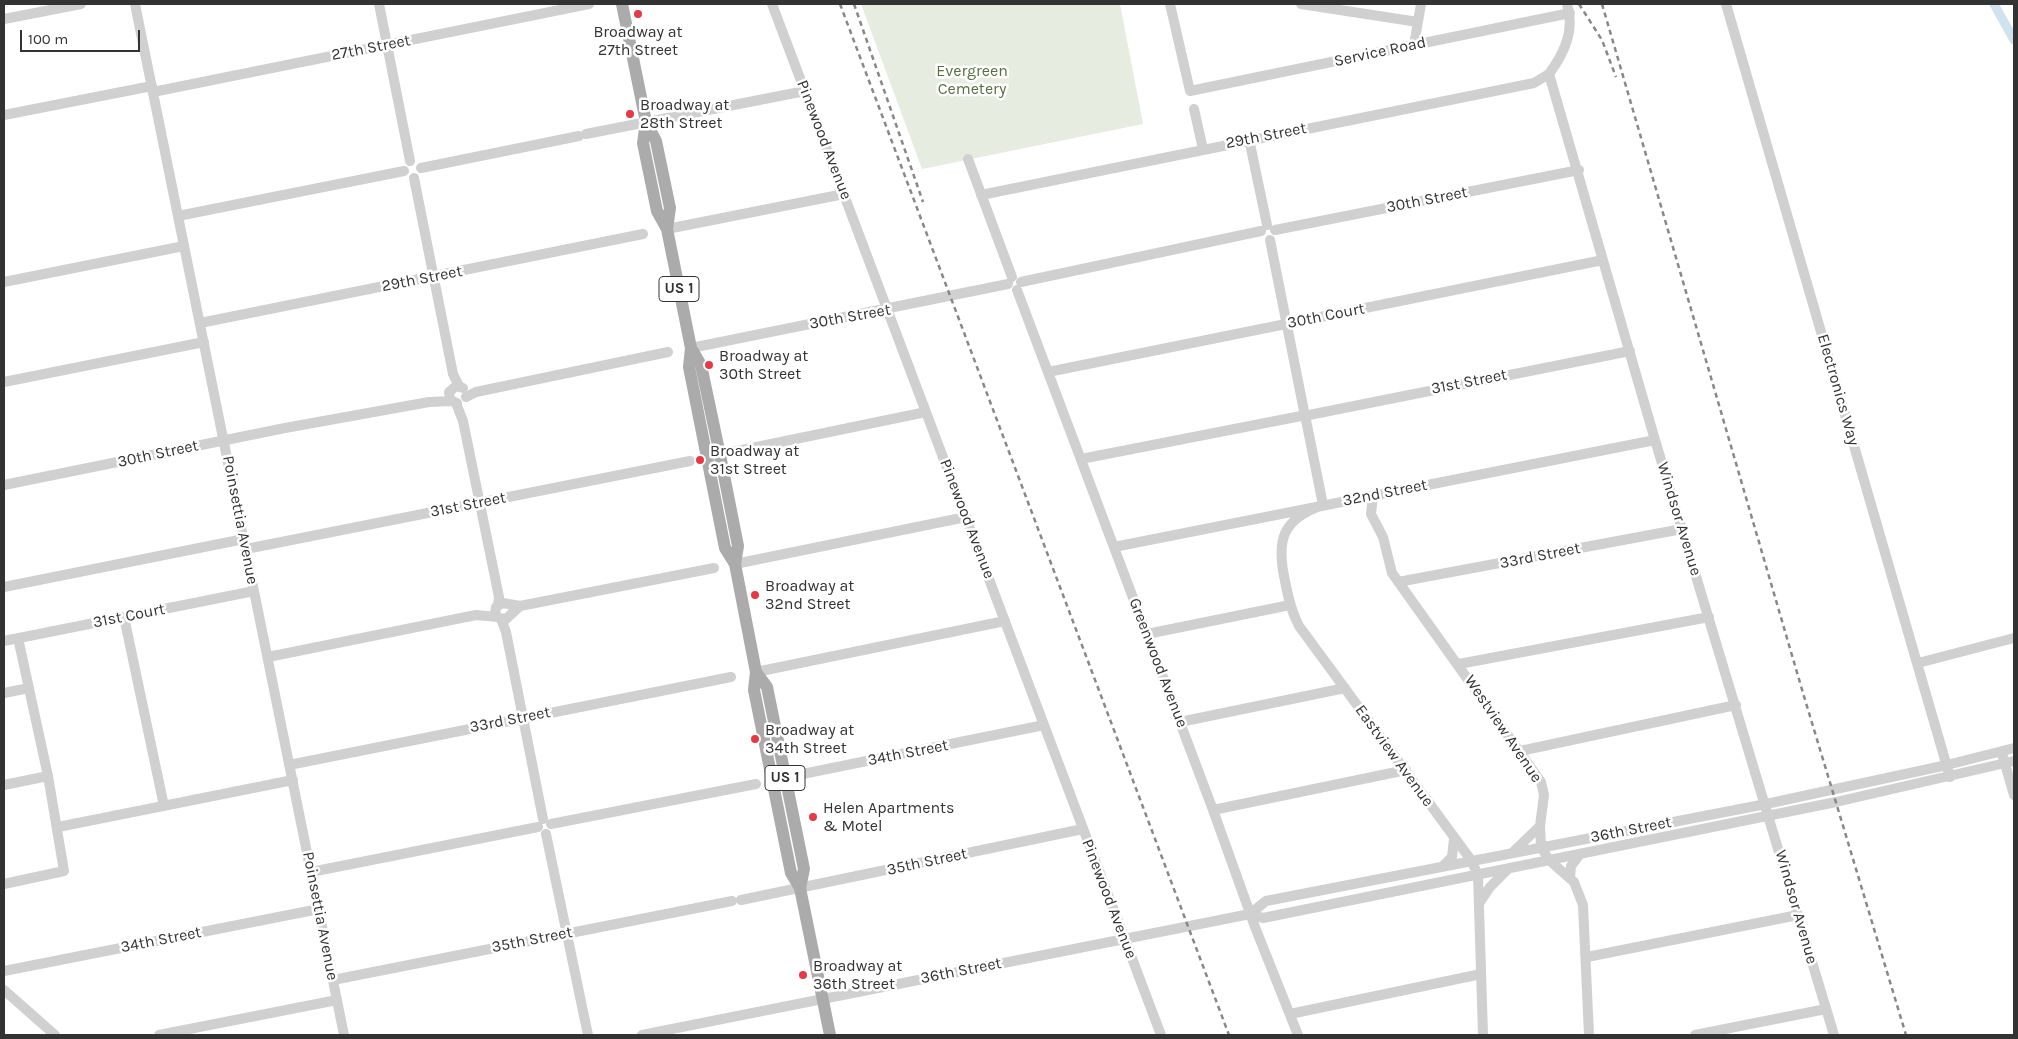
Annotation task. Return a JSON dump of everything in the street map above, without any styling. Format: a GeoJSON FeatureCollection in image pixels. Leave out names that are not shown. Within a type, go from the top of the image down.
{"type":"FeatureCollection","features":[{"type":"Feature","properties":{"kind":"main road","name":"US 1"},"geometry":{"type":"LineString","coordinates":[[622,4],[646,122],[656,141],[670,208],[667,229],[691,348],[689,367],[725,548],[735,564]]}},
{"type":"Feature","properties":{"kind":"main road","name":"US 1"},"geometry":{"type":"LineString","coordinates":[[691,348],[701,365],[720,455],[738,546],[735,564],[756,672],[754,690],[791,872],[800,888],[830,1035]]}},
{"type":"Feature","properties":{"kind":"main road","name":"US 1"},"geometry":{"type":"LineString","coordinates":[[756,672],[767,687],[804,869],[800,888]]}},
{"type":"Feature","properties":{"kind":"street"},"geometry":{"type":"LineString","coordinates":[[4,19],[81,4]]}},
{"type":"Feature","properties":{"kind":"street","name":"Poinsettia Avenue"},"geometry":{"type":"LineString","coordinates":[[135,4],[344,1035]]}},
{"type":"Feature","properties":{"kind":"street"},"geometry":{"type":"LineString","coordinates":[[379,4],[410,161]]}},
{"type":"Feature","properties":{"kind":"street","name":"27th Street"},"geometry":{"type":"LineString","coordinates":[[4,115],[387,45],[589,4]]}},
{"type":"Feature","properties":{"kind":"street","name":"Pinewood Avenue"},"geometry":{"type":"LineString","coordinates":[[772,4],[1161,1035]]}},
{"type":"Feature","properties":{"kind":"street","name":"Service Road"},"geometry":{"type":"LineString","coordinates":[[1170,4],[1190,92],[1414,45],[1568,8]]}},
{"type":"Feature","properties":{"kind":"street"},"geometry":{"type":"LineString","coordinates":[[1301,4],[1418,22]]}},
{"type":"Feature","properties":{"kind":"street"},"geometry":{"type":"LineString","coordinates":[[1414,45],[1421,4]]}},
{"type":"Feature","properties":{"kind":"street","name":"Electronics Way"},"geometry":{"type":"LineString","coordinates":[[1726,4],[1950,777]]}},
{"type":"Feature","properties":{"kind":"street"},"geometry":{"type":"LineString","coordinates":[[1550,74],[1559,61],[1567,43],[1570,30],[1568,8]]}},
{"type":"Feature","properties":{"kind":"street","name":"29th Street"},"geometry":{"type":"LineString","coordinates":[[981,195],[1249,139],[1534,83],[1550,74]]}},
{"type":"Feature","properties":{"kind":"street","name":"Windsor Avenue"},"geometry":{"type":"LineString","coordinates":[[1550,74],[1655,440],[1770,816],[1834,1035]]}},
{"type":"Feature","properties":{"kind":"street"},"geometry":{"type":"LineString","coordinates":[[421,168],[805,90]]}},
{"type":"Feature","properties":{"kind":"street"},"geometry":{"type":"LineString","coordinates":[[1194,109],[1203,149]]}},
{"type":"Feature","properties":{"kind":"street"},"geometry":{"type":"LineString","coordinates":[[1249,139],[1268,229],[1263,238],[1270,240],[1324,505]]}},
{"type":"Feature","properties":{"kind":"street","name":"Greenwood Avenue"},"geometry":{"type":"LineString","coordinates":[[968,159],[1213,810],[1250,914],[1298,1035]]}},
{"type":"Feature","properties":{"kind":"street"},"geometry":{"type":"LineString","coordinates":[[410,161],[416,162],[421,168]]}},
{"type":"Feature","properties":{"kind":"street"},"geometry":{"type":"LineString","coordinates":[[410,161],[406,164],[404,171],[406,176],[414,178]]}},
{"type":"Feature","properties":{"kind":"street"},"geometry":{"type":"LineString","coordinates":[[414,178],[420,173],[421,168]]}},
{"type":"Feature","properties":{"kind":"street","name":"30th Street"},"geometry":{"type":"LineString","coordinates":[[691,348],[888,310],[1268,229],[1579,170]]}},
{"type":"Feature","properties":{"kind":"street"},"geometry":{"type":"LineString","coordinates":[[178,216],[404,171]]}},
{"type":"Feature","properties":{"kind":"street"},"geometry":{"type":"LineString","coordinates":[[414,178],[544,823],[540,832],[546,834],[588,1035]]}},
{"type":"Feature","properties":{"kind":"street"},"geometry":{"type":"LineString","coordinates":[[667,229],[844,194]]}},
{"type":"Feature","properties":{"kind":"street","name":"29th Street"},"geometry":{"type":"LineString","coordinates":[[200,323],[643,234]]}},
{"type":"Feature","properties":{"kind":"street"},"geometry":{"type":"LineString","coordinates":[[4,282],[184,246]]}},
{"type":"Feature","properties":{"kind":"street","name":"30th Court"},"geometry":{"type":"LineString","coordinates":[[1048,372],[1603,260]]}},
{"type":"Feature","properties":{"kind":"street"},"geometry":{"type":"LineString","coordinates":[[4,382],[204,342]]}},
{"type":"Feature","properties":{"kind":"street","name":"31st Street"},"geometry":{"type":"LineString","coordinates":[[1081,459],[1630,351]]}},
{"type":"Feature","properties":{"kind":"street","name":"30th Street"},"geometry":{"type":"LineString","coordinates":[[4,486],[224,441],[430,402],[668,352]]}},
{"type":"Feature","properties":{"kind":"street"},"geometry":{"type":"LineString","coordinates":[[707,458],[926,412]]}},
{"type":"Feature","properties":{"kind":"street","name":"32nd Street"},"geometry":{"type":"LineString","coordinates":[[1114,547],[1655,440]]}},
{"type":"Feature","properties":{"kind":"street","name":"31st Street"},"geometry":{"type":"LineString","coordinates":[[4,587],[480,502],[690,461]]}},
{"type":"Feature","properties":{"kind":"street","name":"Westview Avenue"},"geometry":{"type":"LineString","coordinates":[[1373,496],[1371,514],[1383,537],[1390,568],[1398,582],[1459,664],[1541,782],[1544,795],[1540,826],[1542,847],[1549,860],[1570,878],[1582,899],[1587,957],[1589,1035]]}},
{"type":"Feature","properties":{"kind":"street","name":"Eastview Avenue"},"geometry":{"type":"LineString","coordinates":[[1324,505],[1306,511],[1296,518],[1283,538],[1281,563],[1290,605],[1299,626],[1471,860],[1478,874],[1483,1035]]}},
{"type":"Feature","properties":{"kind":"street"},"geometry":{"type":"LineString","coordinates":[[735,564],[966,517]]}},
{"type":"Feature","properties":{"kind":"street","name":"33rd Street"},"geometry":{"type":"LineString","coordinates":[[1398,582],[1682,529]]}},
{"type":"Feature","properties":{"kind":"street"},"geometry":{"type":"LineString","coordinates":[[268,657],[714,568]]}},
{"type":"Feature","properties":{"kind":"street","name":"31st Court"},"geometry":{"type":"LineString","coordinates":[[4,641],[254,591]]}},
{"type":"Feature","properties":{"kind":"street"},"geometry":{"type":"LineString","coordinates":[[1147,634],[1290,605]]}},
{"type":"Feature","properties":{"kind":"street"},"geometry":{"type":"LineString","coordinates":[[124,617],[164,806]]}},
{"type":"Feature","properties":{"kind":"street"},"geometry":{"type":"LineString","coordinates":[[1459,664],[1709,617]]}},
{"type":"Feature","properties":{"kind":"street"},"geometry":{"type":"LineString","coordinates":[[756,672],[1005,621]]}},
{"type":"Feature","properties":{"kind":"street"},"geometry":{"type":"LineString","coordinates":[[4,884],[64,871],[48,776],[18,638]]}},
{"type":"Feature","properties":{"kind":"street"},"geometry":{"type":"LineString","coordinates":[[1918,663],[2014,638]]}},
{"type":"Feature","properties":{"kind":"street","name":"33rd Street"},"geometry":{"type":"LineString","coordinates":[[289,765],[731,677]]}},
{"type":"Feature","properties":{"kind":"street"},"geometry":{"type":"LineString","coordinates":[[4,693],[29,688]]}},
{"type":"Feature","properties":{"kind":"street"},"geometry":{"type":"LineString","coordinates":[[1180,722],[1345,688]]}},
{"type":"Feature","properties":{"kind":"street"},"geometry":{"type":"LineString","coordinates":[[1520,751],[1736,705]]}},
{"type":"Feature","properties":{"kind":"street","name":"34th Street"},"geometry":{"type":"LineString","coordinates":[[772,780],[1044,725]]}},
{"type":"Feature","properties":{"kind":"street","name":"36th Street"},"geometry":{"type":"LineString","coordinates":[[642,1035],[1250,914],[1266,901],[1766,804],[1947,765],[2014,748]]}},
{"type":"Feature","properties":{"kind":"street"},"geometry":{"type":"LineString","coordinates":[[2001,752],[2010,762],[2014,795]]}},
{"type":"Feature","properties":{"kind":"street","name":"36th Street"},"geometry":{"type":"LineString","coordinates":[[1250,914],[1263,918],[1770,816],[2010,762]]}},
{"type":"Feature","properties":{"kind":"street"},"geometry":{"type":"LineString","coordinates":[[1213,810],[1406,770]]}},
{"type":"Feature","properties":{"kind":"street"},"geometry":{"type":"LineString","coordinates":[[4,785],[48,776]]}},
{"type":"Feature","properties":{"kind":"street"},"geometry":{"type":"LineString","coordinates":[[58,827],[292,780]]}},
{"type":"Feature","properties":{"kind":"street"},"geometry":{"type":"LineString","coordinates":[[311,872],[544,823],[756,784]]}},
{"type":"Feature","properties":{"kind":"street"},"geometry":{"type":"LineString","coordinates":[[1513,852],[1540,826]]}},
{"type":"Feature","properties":{"kind":"street","name":"35th Street"},"geometry":{"type":"LineString","coordinates":[[333,980],[800,888],[1083,829]]}},
{"type":"Feature","properties":{"kind":"street"},"geometry":{"type":"LineString","coordinates":[[1443,866],[1452,857],[1454,839]]}},
{"type":"Feature","properties":{"kind":"street"},"geometry":{"type":"LineString","coordinates":[[1570,878],[1571,866],[1580,854]]}},
{"type":"Feature","properties":{"kind":"street"},"geometry":{"type":"LineString","coordinates":[[1479,903],[1490,886],[1509,868]]}},
{"type":"Feature","properties":{"kind":"street","name":"34th Street"},"geometry":{"type":"LineString","coordinates":[[4,971],[319,909]]}},
{"type":"Feature","properties":{"kind":"street"},"geometry":{"type":"LineString","coordinates":[[1587,957],[1798,915]]}},
{"type":"Feature","properties":{"kind":"street"},"geometry":{"type":"LineString","coordinates":[[1290,1014],[1481,974]]}},
{"type":"Feature","properties":{"kind":"street"},"geometry":{"type":"LineString","coordinates":[[4,990],[55,1035]]}},
{"type":"Feature","properties":{"kind":"street"},"geometry":{"type":"LineString","coordinates":[[159,1035],[337,1000]]}},
{"type":"Feature","properties":{"kind":"street"},"geometry":{"type":"LineString","coordinates":[[1695,1035],[1826,1009]]}},
{"type":"Feature","properties":{"kind":"green space","name":"Evergreen Cemetery"},"geometry":{"type":"Polygon","coordinates":[[[861,4],[1120,4],[1143,124],[922,169],[861,4]]]}},
{"type":"Feature","properties":{"kind":"waterway"},"geometry":{"type":"LineString","coordinates":[[1994,4],[2014,40]]}},
{"type":"Feature","properties":{"kind":"railway"},"geometry":{"type":"LineString","coordinates":[[840,4],[1229,1035]]}},
{"type":"Feature","properties":{"kind":"railway"},"geometry":{"type":"LineString","coordinates":[[854,4],[923,202]]}},
{"type":"Feature","properties":{"kind":"railway"},"geometry":{"type":"LineString","coordinates":[[1579,4],[1602,40],[1616,77]]}},
{"type":"Feature","properties":{"kind":"railway"},"geometry":{"type":"LineString","coordinates":[[1602,4],[1803,693],[1906,1035]]}},
{"type":"Feature","properties":{"kind":"place","name":"Broadway at 27th Street"},"geometry":{"type":"Point","coordinates":[638,14]}},
{"type":"Feature","properties":{"kind":"place","name":"Broadway at 28th Street"},"geometry":{"type":"Point","coordinates":[630,114]}},
{"type":"Feature","properties":{"kind":"place","name":"Broadway at 30th Street"},"geometry":{"type":"Point","coordinates":[709,365]}},
{"type":"Feature","properties":{"kind":"place","name":"Broadway at 31st Street"},"geometry":{"type":"Point","coordinates":[700,460]}},
{"type":"Feature","properties":{"kind":"place","name":"Broadway at 32nd Street"},"geometry":{"type":"Point","coordinates":[755,595]}},
{"type":"Feature","properties":{"kind":"place","name":"Broadway at 34th Street"},"geometry":{"type":"Point","coordinates":[755,739]}},
{"type":"Feature","properties":{"kind":"place","name":"Helen Apartments & Motel"},"geometry":{"type":"Point","coordinates":[813,817]}},
{"type":"Feature","properties":{"kind":"place","name":"Broadway at 36th Street"},"geometry":{"type":"Point","coordinates":[803,975]}}]}
